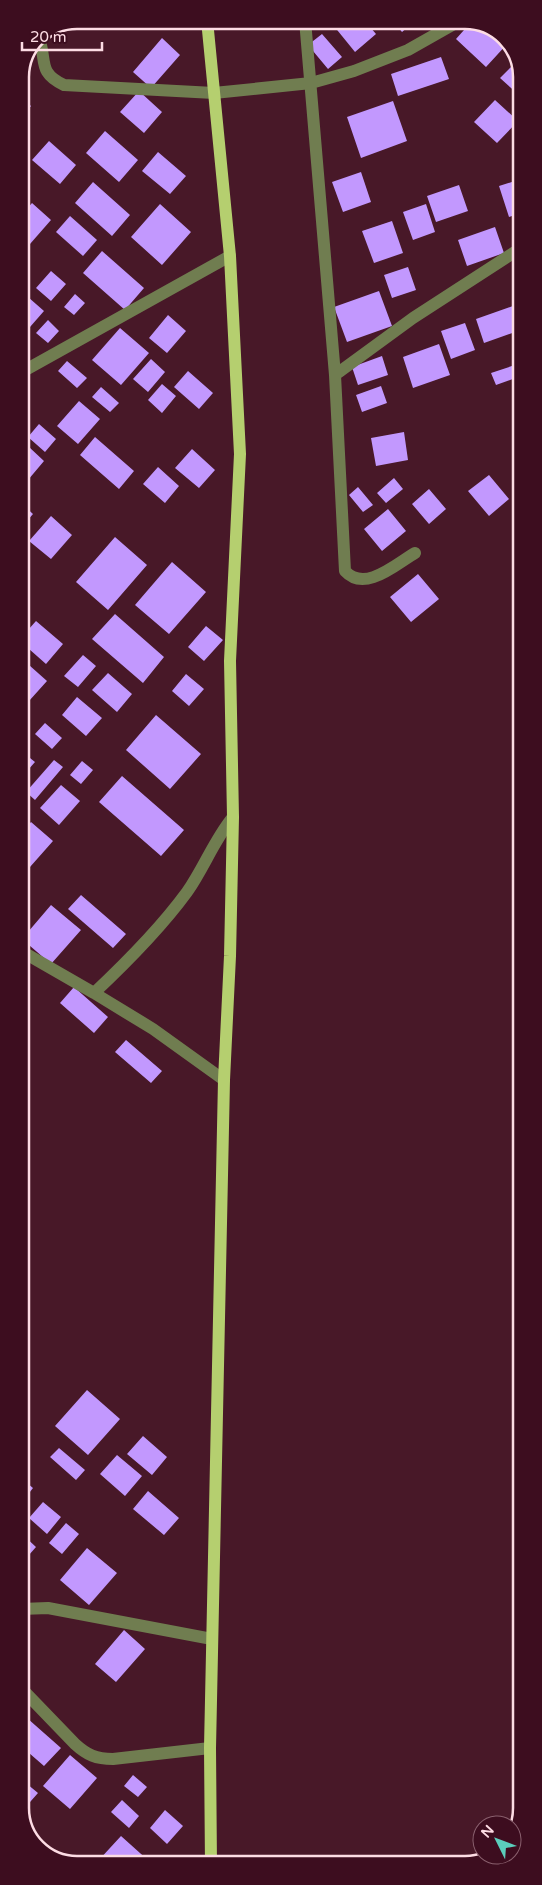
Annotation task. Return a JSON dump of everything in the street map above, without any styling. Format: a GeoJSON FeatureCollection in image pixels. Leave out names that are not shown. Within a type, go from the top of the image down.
{"type":"FeatureCollection","features":[{"type":"Feature","properties":{"kind":"main road"},"geometry":{"type":"LineString","coordinates":[[208,29],[219,93],[230,256],[240,454],[230,661],[233,818],[230,956],[224,1080],[212,1639],[211,1856]]}},
{"type":"Feature","properties":{"kind":"street"},"geometry":{"type":"LineString","coordinates":[[306,29],[335,375],[345,571],[358,580],[369,579],[415,553]]}},
{"type":"Feature","properties":{"kind":"street"},"geometry":{"type":"LineString","coordinates":[[40,47],[44,69],[51,78],[64,85],[219,93],[309,84],[354,71],[408,50],[446,29]]}},
{"type":"Feature","properties":{"kind":"street"},"geometry":{"type":"LineString","coordinates":[[335,375],[413,318],[513,253]]}},
{"type":"Feature","properties":{"kind":"street"},"geometry":{"type":"LineString","coordinates":[[29,368],[230,256]]}},
{"type":"Feature","properties":{"kind":"street"},"geometry":{"type":"LineString","coordinates":[[94,993],[140,949],[168,917],[188,890],[224,829],[233,818]]}},
{"type":"Feature","properties":{"kind":"street"},"geometry":{"type":"LineString","coordinates":[[29,956],[153,1029],[224,1080]]}},
{"type":"Feature","properties":{"kind":"street"},"geometry":{"type":"LineString","coordinates":[[29,1609],[48,1608],[212,1639]]}},
{"type":"Feature","properties":{"kind":"street"},"geometry":{"type":"LineString","coordinates":[[29,1696],[75,1744],[88,1755],[97,1758],[113,1759],[210,1748]]}},
{"type":"Feature","properties":{"kind":"building"},"geometry":{"type":"Polygon","coordinates":[[[336,29],[372,29],[376,34],[355,52],[336,29]]]}},
{"type":"Feature","properties":{"kind":"building"},"geometry":{"type":"Polygon","coordinates":[[[465,29],[474,30],[492,37],[503,48],[486,67],[456,39],[465,29]]]}},
{"type":"Feature","properties":{"kind":"building"},"geometry":{"type":"Polygon","coordinates":[[[322,34],[342,57],[328,69],[308,45],[322,34]]]}},
{"type":"Feature","properties":{"kind":"building"},"geometry":{"type":"Polygon","coordinates":[[[162,38],[180,55],[151,88],[133,72],[162,38]]]}},
{"type":"Feature","properties":{"kind":"building"},"geometry":{"type":"Polygon","coordinates":[[[441,57],[449,79],[398,96],[391,74],[441,57]]]}},
{"type":"Feature","properties":{"kind":"building"},"geometry":{"type":"Polygon","coordinates":[[[512,66],[513,90],[500,78],[512,66]]]}},
{"type":"Feature","properties":{"kind":"building"},"geometry":{"type":"Polygon","coordinates":[[[139,91],[162,112],[144,133],[120,112],[139,91]]]}},
{"type":"Feature","properties":{"kind":"building"},"geometry":{"type":"Polygon","coordinates":[[[495,100],[513,116],[513,126],[497,143],[474,122],[495,100]]]}},
{"type":"Feature","properties":{"kind":"building"},"geometry":{"type":"Polygon","coordinates":[[[393,101],[407,141],[361,158],[347,117],[393,101]]]}},
{"type":"Feature","properties":{"kind":"building"},"geometry":{"type":"Polygon","coordinates":[[[105,131],[138,160],[119,182],[86,153],[105,131]]]}},
{"type":"Feature","properties":{"kind":"building"},"geometry":{"type":"Polygon","coordinates":[[[49,141],[76,165],[60,184],[32,160],[49,141]]]}},
{"type":"Feature","properties":{"kind":"building"},"geometry":{"type":"Polygon","coordinates":[[[158,152],[186,176],[170,194],[142,171],[158,152]]]}},
{"type":"Feature","properties":{"kind":"building"},"geometry":{"type":"Polygon","coordinates":[[[361,172],[371,202],[343,212],[332,182],[361,172]]]}},
{"type":"Feature","properties":{"kind":"building"},"geometry":{"type":"Polygon","coordinates":[[[93,182],[130,215],[112,236],[75,203],[93,182]]]}},
{"type":"Feature","properties":{"kind":"building"},"geometry":{"type":"Polygon","coordinates":[[[513,182],[513,216],[509,217],[499,186],[513,182]]]}},
{"type":"Feature","properties":{"kind":"building"},"geometry":{"type":"Polygon","coordinates":[[[459,185],[468,211],[436,222],[427,196],[459,185]]]}},
{"type":"Feature","properties":{"kind":"building"},"geometry":{"type":"Polygon","coordinates":[[[32,203],[51,220],[29,245],[29,206],[32,203]]]}},
{"type":"Feature","properties":{"kind":"building"},"geometry":{"type":"Polygon","coordinates":[[[160,204],[191,232],[162,265],[131,237],[160,204]]]}},
{"type":"Feature","properties":{"kind":"building"},"geometry":{"type":"Polygon","coordinates":[[[426,204],[435,232],[413,240],[403,212],[426,204]]]}},
{"type":"Feature","properties":{"kind":"building"},"geometry":{"type":"Polygon","coordinates":[[[70,216],[97,240],[83,256],[56,232],[70,216]]]}},
{"type":"Feature","properties":{"kind":"building"},"geometry":{"type":"Polygon","coordinates":[[[392,221],[403,253],[374,263],[362,231],[392,221]]]}},
{"type":"Feature","properties":{"kind":"building"},"geometry":{"type":"Polygon","coordinates":[[[495,227],[504,253],[467,266],[458,240],[495,227]]]}},
{"type":"Feature","properties":{"kind":"building"},"geometry":{"type":"Polygon","coordinates":[[[102,251],[144,288],[125,310],[83,273],[102,251]]]}},
{"type":"Feature","properties":{"kind":"building"},"geometry":{"type":"Polygon","coordinates":[[[408,267],[416,290],[392,298],[384,275],[408,267]]]}},
{"type":"Feature","properties":{"kind":"building"},"geometry":{"type":"Polygon","coordinates":[[[51,271],[66,284],[51,301],[36,288],[51,271]]]}},
{"type":"Feature","properties":{"kind":"building"},"geometry":{"type":"Polygon","coordinates":[[[379,291],[392,326],[347,342],[334,307],[379,291]]]}},
{"type":"Feature","properties":{"kind":"building"},"geometry":{"type":"Polygon","coordinates":[[[75,294],[85,303],[74,315],[64,307],[75,294]]]}},
{"type":"Feature","properties":{"kind":"building"},"geometry":{"type":"Polygon","coordinates":[[[29,298],[44,311],[29,326],[29,298]]]}},
{"type":"Feature","properties":{"kind":"building"},"geometry":{"type":"Polygon","coordinates":[[[513,306],[513,333],[484,343],[476,319],[513,306]]]}},
{"type":"Feature","properties":{"kind":"building"},"geometry":{"type":"Polygon","coordinates":[[[168,315],[186,331],[167,353],[149,338],[168,315]]]}},
{"type":"Feature","properties":{"kind":"building"},"geometry":{"type":"Polygon","coordinates":[[[48,320],[59,331],[48,343],[36,333],[48,320]]]}},
{"type":"Feature","properties":{"kind":"building"},"geometry":{"type":"Polygon","coordinates":[[[465,323],[475,350],[451,359],[441,331],[465,323]]]}},
{"type":"Feature","properties":{"kind":"building"},"geometry":{"type":"Polygon","coordinates":[[[120,328],[149,353],[121,385],[92,360],[120,328]]]}},
{"type":"Feature","properties":{"kind":"building"},"geometry":{"type":"Polygon","coordinates":[[[439,344],[450,375],[413,388],[403,357],[439,344]]]}},
{"type":"Feature","properties":{"kind":"building"},"geometry":{"type":"Polygon","coordinates":[[[382,356],[388,375],[358,385],[352,367],[382,356]]]}},
{"type":"Feature","properties":{"kind":"building"},"geometry":{"type":"Polygon","coordinates":[[[151,359],[165,372],[148,392],[133,379],[151,359]]]}},
{"type":"Feature","properties":{"kind":"building"},"geometry":{"type":"Polygon","coordinates":[[[67,361],[87,378],[77,388],[58,371],[67,361]]]}},
{"type":"Feature","properties":{"kind":"building"},"geometry":{"type":"Polygon","coordinates":[[[513,366],[513,379],[496,385],[491,373],[513,366]]]}},
{"type":"Feature","properties":{"kind":"building"},"geometry":{"type":"Polygon","coordinates":[[[188,371],[213,393],[199,409],[174,387],[188,371]]]}},
{"type":"Feature","properties":{"kind":"building"},"geometry":{"type":"Polygon","coordinates":[[[162,384],[176,396],[162,413],[148,400],[162,384]]]}},
{"type":"Feature","properties":{"kind":"building"},"geometry":{"type":"Polygon","coordinates":[[[381,386],[387,403],[362,412],[356,395],[381,386]]]}},
{"type":"Feature","properties":{"kind":"building"},"geometry":{"type":"Polygon","coordinates":[[[101,387],[119,403],[110,412],[92,397],[101,387]]]}},
{"type":"Feature","properties":{"kind":"building"},"geometry":{"type":"Polygon","coordinates":[[[79,401],[100,419],[78,444],[57,426],[79,401]]]}},
{"type":"Feature","properties":{"kind":"building"},"geometry":{"type":"Polygon","coordinates":[[[39,424],[56,439],[45,452],[29,436],[39,424]]]}},
{"type":"Feature","properties":{"kind":"building"},"geometry":{"type":"Polygon","coordinates":[[[404,432],[408,460],[376,466],[371,438],[404,432]]]}},
{"type":"Feature","properties":{"kind":"building"},"geometry":{"type":"Polygon","coordinates":[[[95,437],[134,471],[119,489],[80,455],[95,437]]]}},
{"type":"Feature","properties":{"kind":"building"},"geometry":{"type":"Polygon","coordinates":[[[29,447],[44,461],[29,479],[29,447]]]}},
{"type":"Feature","properties":{"kind":"building"},"geometry":{"type":"Polygon","coordinates":[[[192,449],[215,470],[199,488],[175,468],[192,449]]]}},
{"type":"Feature","properties":{"kind":"building"},"geometry":{"type":"Polygon","coordinates":[[[158,467],[179,486],[165,503],[143,484],[158,467]]]}},
{"type":"Feature","properties":{"kind":"building"},"geometry":{"type":"Polygon","coordinates":[[[489,475],[509,499],[489,516],[468,491],[489,475]]]}},
{"type":"Feature","properties":{"kind":"building"},"geometry":{"type":"Polygon","coordinates":[[[394,478],[403,489],[386,503],[377,493],[394,478]]]}},
{"type":"Feature","properties":{"kind":"building"},"geometry":{"type":"Polygon","coordinates":[[[358,487],[373,505],[363,512],[349,495],[358,487]]]}},
{"type":"Feature","properties":{"kind":"building"},"geometry":{"type":"Polygon","coordinates":[[[429,489],[446,509],[429,524],[412,504],[429,489]]]}},
{"type":"Feature","properties":{"kind":"building"},"geometry":{"type":"Polygon","coordinates":[[[388,509],[406,531],[382,551],[364,529],[388,509]]]}},
{"type":"Feature","properties":{"kind":"building"},"geometry":{"type":"Polygon","coordinates":[[[29,510],[33,514],[29,519],[29,510]]]}},
{"type":"Feature","properties":{"kind":"building"},"geometry":{"type":"Polygon","coordinates":[[[51,516],[72,535],[51,559],[29,541],[51,516]]]}},
{"type":"Feature","properties":{"kind":"building"},"geometry":{"type":"Polygon","coordinates":[[[115,537],[147,565],[108,610],[76,582],[115,537]]]}},
{"type":"Feature","properties":{"kind":"building"},"geometry":{"type":"Polygon","coordinates":[[[172,562],[206,592],[169,634],[135,605],[172,562]]]}},
{"type":"Feature","properties":{"kind":"building"},"geometry":{"type":"Polygon","coordinates":[[[418,574],[439,599],[411,622],[390,597],[418,574]]]}},
{"type":"Feature","properties":{"kind":"building"},"geometry":{"type":"Polygon","coordinates":[[[115,614],[164,657],[143,683],[92,639],[115,614]]]}},
{"type":"Feature","properties":{"kind":"building"},"geometry":{"type":"Polygon","coordinates":[[[36,621],[63,644],[46,664],[29,649],[29,629],[36,621]]]}},
{"type":"Feature","properties":{"kind":"building"},"geometry":{"type":"Polygon","coordinates":[[[206,626],[223,640],[204,661],[188,647],[206,626]]]}},
{"type":"Feature","properties":{"kind":"building"},"geometry":{"type":"Polygon","coordinates":[[[83,655],[96,666],[78,687],[64,676],[83,655]]]}},
{"type":"Feature","properties":{"kind":"building"},"geometry":{"type":"Polygon","coordinates":[[[29,665],[47,681],[29,701],[29,665]]]}},
{"type":"Feature","properties":{"kind":"building"},"geometry":{"type":"Polygon","coordinates":[[[108,673],[132,694],[117,712],[92,690],[108,673]]]}},
{"type":"Feature","properties":{"kind":"building"},"geometry":{"type":"Polygon","coordinates":[[[186,674],[204,689],[189,706],[172,691],[186,674]]]}},
{"type":"Feature","properties":{"kind":"building"},"geometry":{"type":"Polygon","coordinates":[[[77,697],[102,718],[86,736],[62,715],[77,697]]]}},
{"type":"Feature","properties":{"kind":"building"},"geometry":{"type":"Polygon","coordinates":[[[156,715],[201,754],[170,789],[126,750],[156,715]]]}},
{"type":"Feature","properties":{"kind":"building"},"geometry":{"type":"Polygon","coordinates":[[[45,723],[62,738],[52,749],[35,734],[45,723]]]}},
{"type":"Feature","properties":{"kind":"building"},"geometry":{"type":"Polygon","coordinates":[[[29,757],[35,762],[29,769],[29,757]]]}},
{"type":"Feature","properties":{"kind":"building"},"geometry":{"type":"Polygon","coordinates":[[[54,760],[63,767],[35,800],[29,795],[29,789],[54,760]]]}},
{"type":"Feature","properties":{"kind":"building"},"geometry":{"type":"Polygon","coordinates":[[[82,761],[93,770],[81,784],[70,775],[82,761]]]}},
{"type":"Feature","properties":{"kind":"building"},"geometry":{"type":"Polygon","coordinates":[[[122,776],[184,830],[161,856],[99,802],[122,776]]]}},
{"type":"Feature","properties":{"kind":"building"},"geometry":{"type":"Polygon","coordinates":[[[61,785],[80,801],[59,825],[40,808],[61,785]]]}},
{"type":"Feature","properties":{"kind":"building"},"geometry":{"type":"Polygon","coordinates":[[[31,822],[53,841],[30,867],[29,866],[29,824],[31,822]]]}},
{"type":"Feature","properties":{"kind":"building"},"geometry":{"type":"Polygon","coordinates":[[[81,895],[126,934],[113,948],[68,909],[81,895]]]}},
{"type":"Feature","properties":{"kind":"building"},"geometry":{"type":"Polygon","coordinates":[[[51,905],[81,930],[51,964],[29,945],[29,931],[51,905]]]}},
{"type":"Feature","properties":{"kind":"building"},"geometry":{"type":"Polygon","coordinates":[[[74,987],[108,1017],[94,1033],[60,1003],[74,987]]]}},
{"type":"Feature","properties":{"kind":"building"},"geometry":{"type":"Polygon","coordinates":[[[126,1040],[162,1071],[151,1083],[115,1052],[126,1040]]]}},
{"type":"Feature","properties":{"kind":"building"},"geometry":{"type":"Polygon","coordinates":[[[87,1390],[120,1419],[88,1455],[55,1426],[87,1390]]]}},
{"type":"Feature","properties":{"kind":"building"},"geometry":{"type":"Polygon","coordinates":[[[143,1436],[167,1457],[152,1475],[127,1454],[143,1436]]]}},
{"type":"Feature","properties":{"kind":"building"},"geometry":{"type":"Polygon","coordinates":[[[59,1448],[85,1470],[76,1480],[50,1457],[59,1448]]]}},
{"type":"Feature","properties":{"kind":"building"},"geometry":{"type":"Polygon","coordinates":[[[117,1455],[142,1476],[125,1496],[100,1474],[117,1455]]]}},
{"type":"Feature","properties":{"kind":"building"},"geometry":{"type":"Polygon","coordinates":[[[29,1485],[33,1488],[29,1493],[29,1485]]]}},
{"type":"Feature","properties":{"kind":"building"},"geometry":{"type":"Polygon","coordinates":[[[148,1491],[179,1518],[164,1535],[133,1509],[148,1491]]]}},
{"type":"Feature","properties":{"kind":"building"},"geometry":{"type":"Polygon","coordinates":[[[43,1502],[61,1517],[47,1534],[29,1518],[43,1502]]]}},
{"type":"Feature","properties":{"kind":"building"},"geometry":{"type":"Polygon","coordinates":[[[66,1523],[79,1534],[62,1554],[49,1543],[66,1523]]]}},
{"type":"Feature","properties":{"kind":"building"},"geometry":{"type":"Polygon","coordinates":[[[29,1540],[36,1547],[29,1555],[29,1540]]]}},
{"type":"Feature","properties":{"kind":"building"},"geometry":{"type":"Polygon","coordinates":[[[87,1548],[117,1573],[89,1605],[60,1580],[87,1548]]]}},
{"type":"Feature","properties":{"kind":"building"},"geometry":{"type":"Polygon","coordinates":[[[124,1630],[145,1649],[116,1682],[95,1664],[124,1630]]]}},
{"type":"Feature","properties":{"kind":"building"},"geometry":{"type":"Polygon","coordinates":[[[29,1720],[61,1748],[44,1766],[29,1753],[29,1720]]]}},
{"type":"Feature","properties":{"kind":"building"},"geometry":{"type":"Polygon","coordinates":[[[70,1755],[97,1778],[70,1809],[43,1786],[70,1755]]]}},
{"type":"Feature","properties":{"kind":"building"},"geometry":{"type":"Polygon","coordinates":[[[133,1775],[147,1787],[138,1797],[124,1786],[133,1775]]]}},
{"type":"Feature","properties":{"kind":"building"},"geometry":{"type":"Polygon","coordinates":[[[29,1786],[38,1793],[29,1803],[29,1786]]]}},
{"type":"Feature","properties":{"kind":"building"},"geometry":{"type":"Polygon","coordinates":[[[122,1800],[139,1816],[129,1828],[111,1812],[122,1800]]]}},
{"type":"Feature","properties":{"kind":"building"},"geometry":{"type":"Polygon","coordinates":[[[165,1810],[183,1826],[167,1844],[150,1828],[165,1810]]]}},
{"type":"Feature","properties":{"kind":"building"},"geometry":{"type":"Polygon","coordinates":[[[121,1836],[143,1856],[103,1856],[121,1836]]]}}]}
